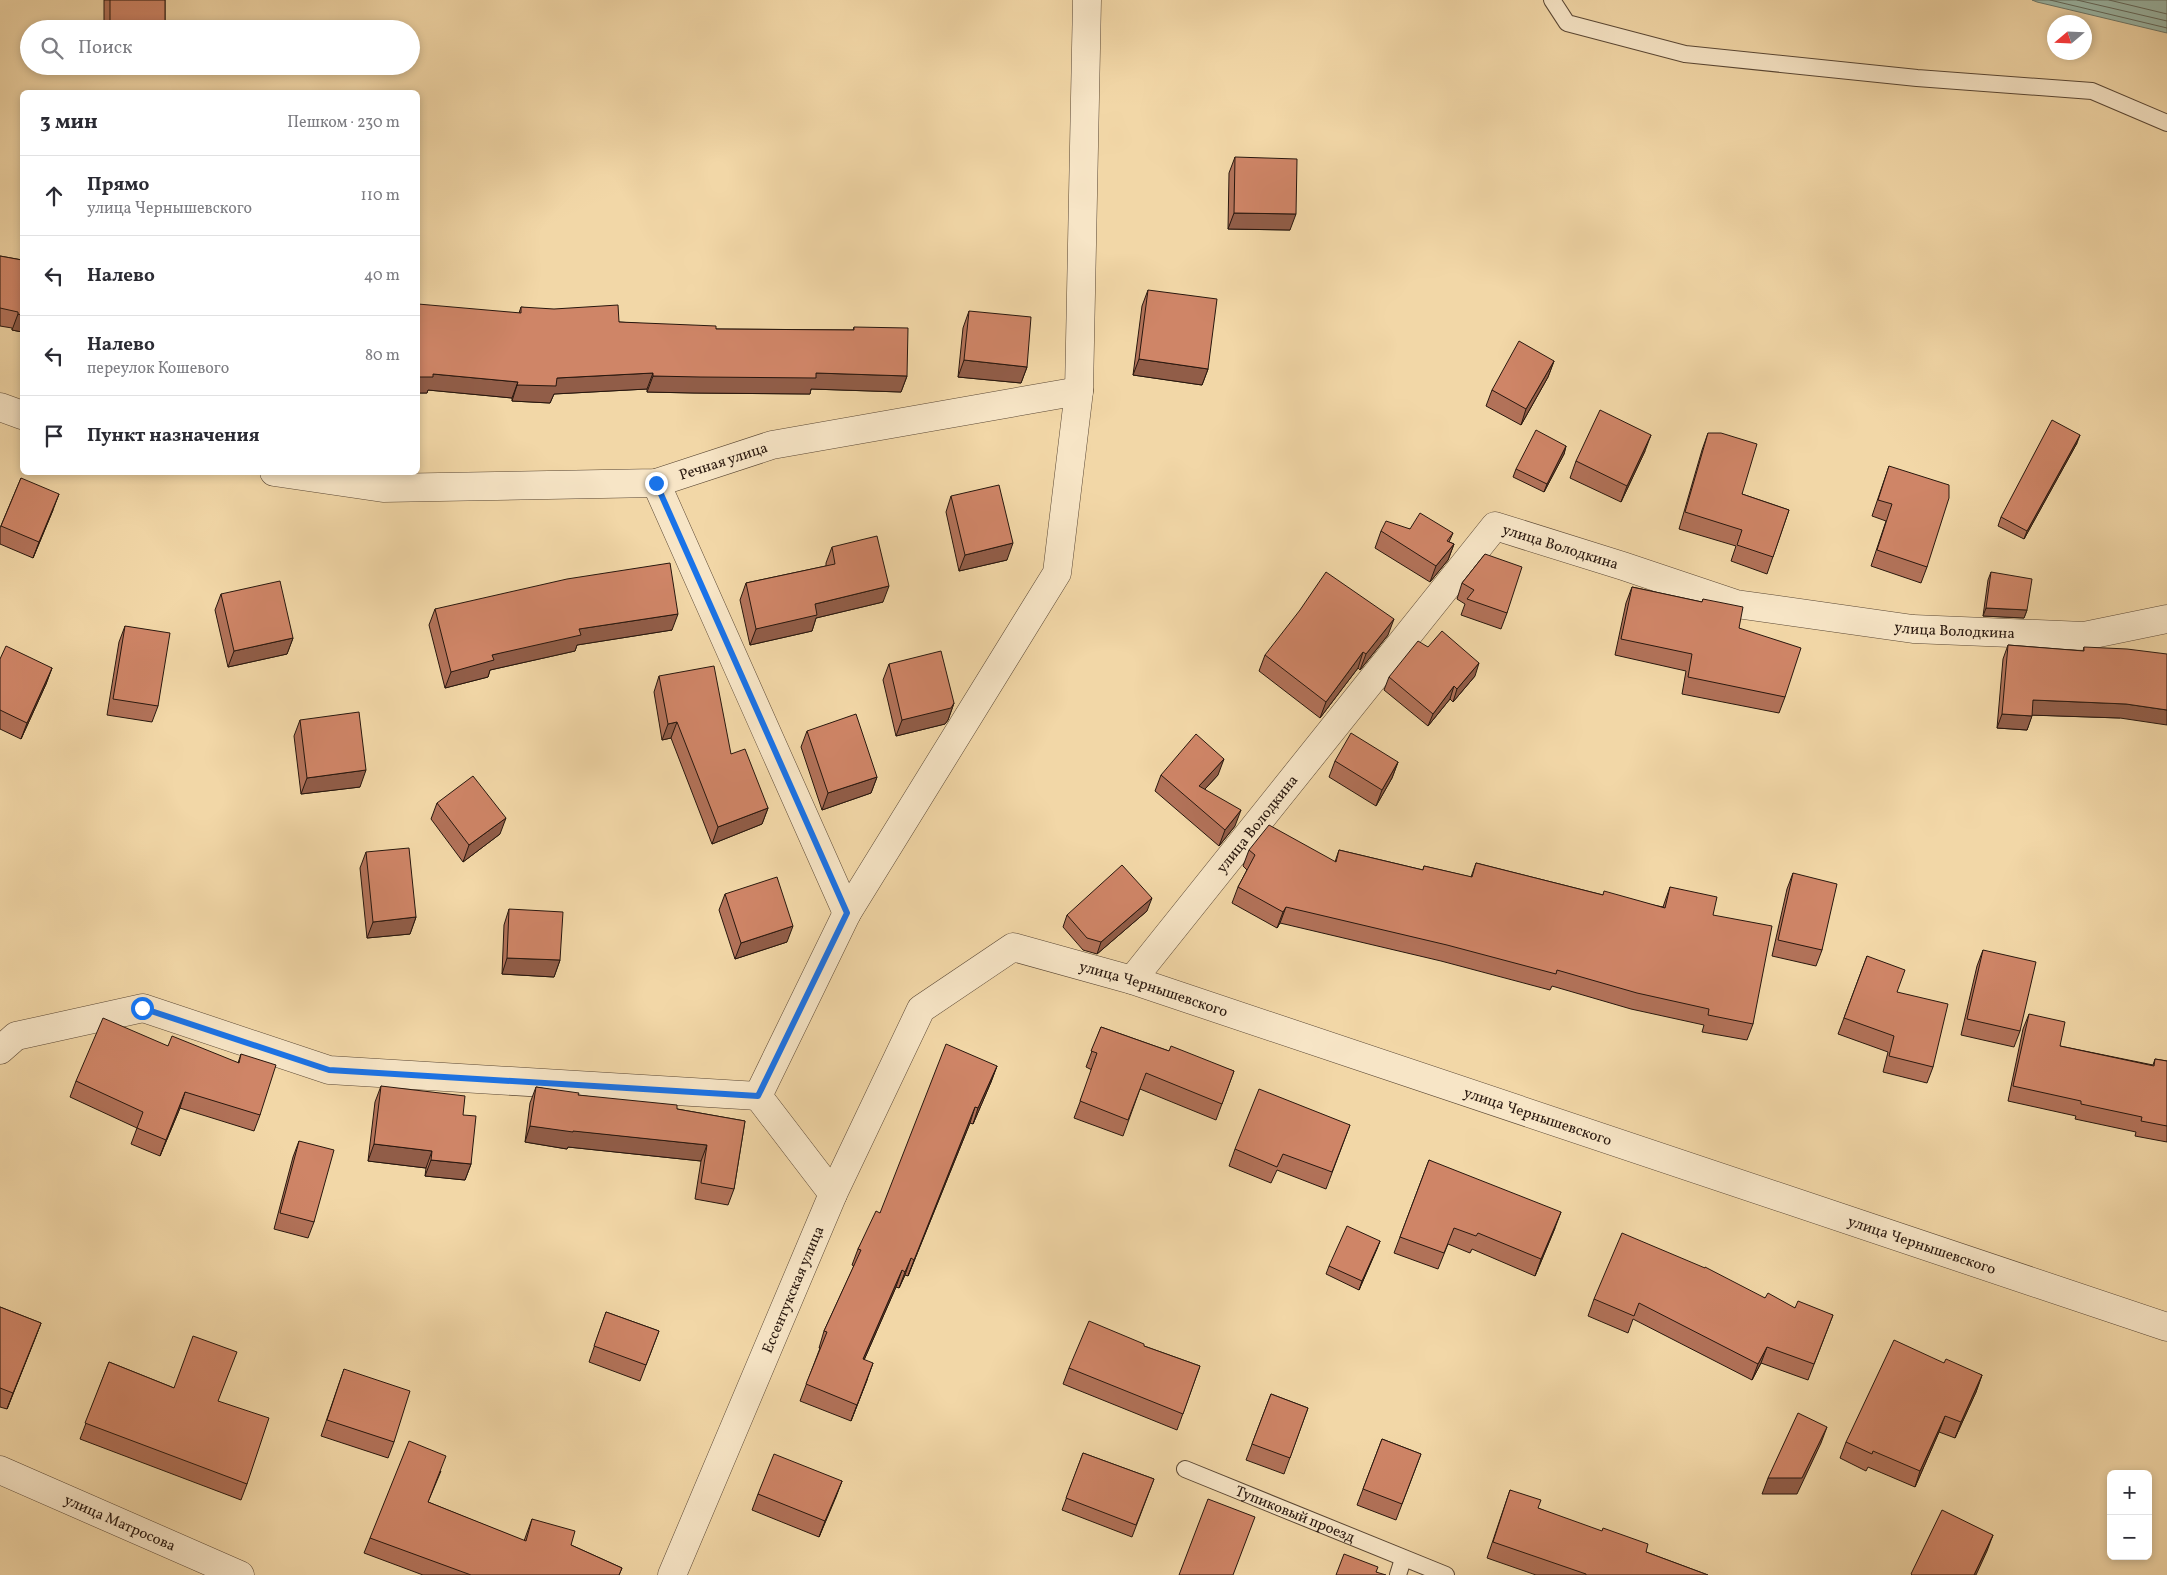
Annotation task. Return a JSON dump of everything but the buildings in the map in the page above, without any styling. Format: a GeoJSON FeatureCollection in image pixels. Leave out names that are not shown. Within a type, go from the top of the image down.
{"type":"FeatureCollection","features":[{"type":"Feature","properties":{"kind":"street"},"geometry":{"type":"LineString","coordinates":[[758,1096],[847,913],[1057,573],[1079,391],[1087,0]]}},
{"type":"Feature","properties":{"kind":"street","name":"Речная улица"},"geometry":{"type":"LineString","coordinates":[[294,475],[383,488],[656,483],[772,445],[1079,391]]}},
{"type":"Feature","properties":{"kind":"street"},"geometry":{"type":"LineString","coordinates":[[0,407],[20,414]]}},
{"type":"Feature","properties":{"kind":"street"},"geometry":{"type":"LineString","coordinates":[[656,483],[847,913]]}},
{"type":"Feature","properties":{"kind":"street","name":"улица Володкина"},"geometry":{"type":"LineString","coordinates":[[1132,980],[1495,526],[1736,604],[1913,629],[2084,636],[2167,619]]}},
{"type":"Feature","properties":{"kind":"street","name":"улица Чернышевского"},"geometry":{"type":"LineString","coordinates":[[921,1009],[1013,947],[1132,980],[2167,1327]]}},
{"type":"Feature","properties":{"kind":"street"},"geometry":{"type":"LineString","coordinates":[[0,1050],[16,1036],[142,1008],[329,1070],[758,1096],[833,1194]]}},
{"type":"Feature","properties":{"kind":"street","name":"Ессентукская улица"},"geometry":{"type":"LineString","coordinates":[[672,1575],[833,1194],[921,1009]]}},
{"type":"Feature","properties":{"kind":"street","name":"улица Матросова"},"geometry":{"type":"LineString","coordinates":[[0,1470],[240,1575]]}},
{"type":"Feature","properties":{"kind":"lane"},"geometry":{"type":"LineString","coordinates":[[1552,0],[1567,24],[1685,54],[1917,78],[2092,91],[2167,123]]}},
{"type":"Feature","properties":{"kind":"lane","name":"Тупиковый проезд"},"geometry":{"type":"LineString","coordinates":[[1185,1469],[1446,1575]]}},
{"type":"Feature","properties":{"kind":"lane"},"geometry":{"type":"LineString","coordinates":[[1398,1575],[1403,1559]]}},
{"type":"Feature","properties":{"kind":"water"},"geometry":{"type":"Polygon","coordinates":[[[2032,0],[2167,0],[2167,33],[2092,15],[2032,0]]]}},
{"type":"Feature","properties":{"kind":"route"},"geometry":{"type":"LineString","coordinates":[[142,1008],[329,1070],[758,1096],[847,913],[656,483]]}}]}
